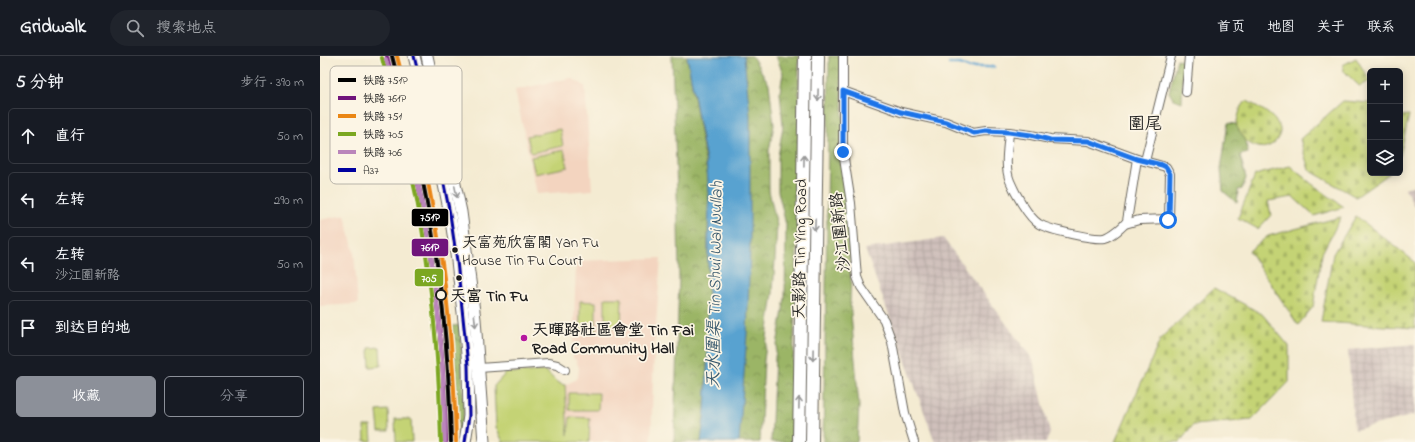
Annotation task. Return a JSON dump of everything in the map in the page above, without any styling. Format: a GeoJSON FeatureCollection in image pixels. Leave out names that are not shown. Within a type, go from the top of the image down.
{"type":"FeatureCollection","features":[{"type":"Feature","properties":{"kind":"main road"},"geometry":{"type":"LineString","coordinates":[[414,56],[416,66]]}},
{"type":"Feature","properties":{"kind":"main road"},"geometry":{"type":"LineString","coordinates":[[427,56],[429,66]]}},
{"type":"Feature","properties":{"kind":"main road","name":"天影路 Tin Ying Road"},"geometry":{"type":"LineString","coordinates":[[799,442],[805,56]]}},
{"type":"Feature","properties":{"kind":"main road","name":"天影路 Tin Ying Road"},"geometry":{"type":"LineString","coordinates":[[812,442],[818,56]]}},
{"type":"Feature","properties":{"kind":"main road"},"geometry":{"type":"LineString","coordinates":[[444,184],[457,261],[468,365],[469,416],[465,442]]}},
{"type":"Feature","properties":{"kind":"main road"},"geometry":{"type":"LineString","coordinates":[[454,184],[460,212],[475,320],[481,419],[484,442]]}},
{"type":"Feature","properties":{"kind":"main road"},"geometry":{"type":"LineString","coordinates":[[476,442],[481,419]]}},
{"type":"Feature","properties":{"kind":"street","name":"沙江圍新路"},"geometry":{"type":"LineString","coordinates":[[844,56],[843,152],[851,203],[857,277],[864,293],[884,320],[892,342],[905,413],[914,442]]}},
{"type":"Feature","properties":{"kind":"street"},"geometry":{"type":"LineString","coordinates":[[1125,224],[1128,218],[1141,160],[1171,56]]}},
{"type":"Feature","properties":{"kind":"street"},"geometry":{"type":"LineString","coordinates":[[1186,92],[1189,56]]}},
{"type":"Feature","properties":{"kind":"street"},"geometry":{"type":"LineString","coordinates":[[843,91],[901,112],[946,122],[974,133],[986,131],[1009,132],[1031,135],[1050,140],[1088,141],[1141,160],[1162,165],[1166,167],[1170,174],[1169,219],[1139,220],[1125,224],[1107,237],[1100,238],[1084,237],[1039,224],[1023,204],[1009,177],[1006,166],[1009,132]]}},
{"type":"Feature","properties":{"kind":"street"},"geometry":{"type":"LineString","coordinates":[[479,368],[548,363],[557,365],[565,370]]}},
{"type":"Feature","properties":{"kind":"shaded area"},"geometry":{"type":"Polygon","coordinates":[[[571,78],[585,86],[592,190],[537,194],[515,90],[571,78]]]}},
{"type":"Feature","properties":{"kind":"shaded area"},"geometry":{"type":"Polygon","coordinates":[[[1415,185],[1415,208],[1405,188],[1415,185]]]}},
{"type":"Feature","properties":{"kind":"shaded area"},"geometry":{"type":"Polygon","coordinates":[[[345,215],[354,252],[358,304],[320,306],[320,220],[345,215]]]}},
{"type":"Feature","properties":{"kind":"shaded area"},"geometry":{"type":"Polygon","coordinates":[[[943,238],[1033,360],[1050,433],[1046,442],[935,442],[865,249],[943,238]]]}},
{"type":"Feature","properties":{"kind":"shaded area"},"geometry":{"type":"Polygon","coordinates":[[[661,258],[654,351],[651,442],[569,442],[565,385],[575,380],[578,376],[579,368],[576,360],[573,358],[576,261],[661,258]]]}},
{"type":"Feature","properties":{"kind":"shaded area"},"geometry":{"type":"Polygon","coordinates":[[[1415,344],[1415,415],[1354,430],[1348,350],[1415,344]]]}},
{"type":"Feature","properties":{"kind":"green space"},"geometry":{"type":"Polygon","coordinates":[[[672,56],[687,56],[708,178],[708,349],[705,410],[701,442],[674,442],[679,277],[672,56]]]}},
{"type":"Feature","properties":{"kind":"green space"},"geometry":{"type":"Polygon","coordinates":[[[744,56],[752,56],[769,84],[774,125],[769,151],[769,191],[777,226],[773,293],[764,360],[760,442],[739,442],[750,129],[744,56]]]}},
{"type":"Feature","properties":{"kind":"green space"},"geometry":{"type":"Polygon","coordinates":[[[776,56],[799,56],[798,217],[792,442],[771,442],[775,357],[785,298],[786,225],[778,191],[778,157],[783,126],[780,92],[783,73],[776,56]]]}},
{"type":"Feature","properties":{"kind":"green space"},"geometry":{"type":"Polygon","coordinates":[[[829,56],[840,56],[851,278],[850,302],[859,406],[857,442],[823,442],[829,56]]]}},
{"type":"Feature","properties":{"kind":"green space"},"geometry":{"type":"Polygon","coordinates":[[[1356,58],[1367,76],[1367,82],[1359,86],[1343,70],[1343,65],[1356,58]]]}},
{"type":"Feature","properties":{"kind":"green space"},"geometry":{"type":"Polygon","coordinates":[[[1177,59],[1183,62],[1182,102],[1173,99],[1169,92],[1177,59]]]}},
{"type":"Feature","properties":{"kind":"green space"},"geometry":{"type":"Polygon","coordinates":[[[1247,101],[1269,114],[1279,126],[1279,136],[1275,142],[1269,146],[1259,147],[1246,141],[1236,125],[1241,106],[1247,101]]]}},
{"type":"Feature","properties":{"kind":"green space"},"geometry":{"type":"Polygon","coordinates":[[[1343,101],[1367,103],[1367,176],[1386,176],[1356,197],[1309,170],[1300,139],[1343,101]]]}},
{"type":"Feature","properties":{"kind":"green space"},"geometry":{"type":"Polygon","coordinates":[[[1409,115],[1403,142],[1403,140],[1403,116],[1409,115]]]}},
{"type":"Feature","properties":{"kind":"green space"},"geometry":{"type":"Polygon","coordinates":[[[1228,123],[1243,125],[1248,153],[1240,155],[1246,178],[1242,189],[1238,190],[1237,203],[1223,191],[1221,169],[1228,123]]]}},
{"type":"Feature","properties":{"kind":"green space"},"geometry":{"type":"Polygon","coordinates":[[[560,129],[563,146],[531,153],[527,136],[560,129]]]}},
{"type":"Feature","properties":{"kind":"green space"},"geometry":{"type":"Polygon","coordinates":[[[564,150],[568,167],[535,174],[531,157],[564,150]]]}},
{"type":"Feature","properties":{"kind":"green space"},"geometry":{"type":"Polygon","coordinates":[[[1290,166],[1344,207],[1314,216],[1293,197],[1268,201],[1271,215],[1258,229],[1238,218],[1255,175],[1290,166]]]}},
{"type":"Feature","properties":{"kind":"green space"},"geometry":{"type":"Polygon","coordinates":[[[1356,216],[1415,262],[1415,328],[1321,322],[1333,254],[1356,216]]]}},
{"type":"Feature","properties":{"kind":"green space"},"geometry":{"type":"Polygon","coordinates":[[[1341,217],[1322,253],[1313,307],[1298,325],[1249,251],[1268,236],[1341,217]]]}},
{"type":"Feature","properties":{"kind":"green space"},"geometry":{"type":"Polygon","coordinates":[[[1214,288],[1262,314],[1289,346],[1289,382],[1252,420],[1193,425],[1180,442],[1115,442],[1161,338],[1214,288]]]}},
{"type":"Feature","properties":{"kind":"green space"},"geometry":{"type":"Polygon","coordinates":[[[605,298],[622,298],[621,328],[605,327],[605,298]]]}},
{"type":"Feature","properties":{"kind":"green space"},"geometry":{"type":"Polygon","coordinates":[[[580,301],[596,302],[596,331],[580,331],[580,301]]]}},
{"type":"Feature","properties":{"kind":"green space"},"geometry":{"type":"Polygon","coordinates":[[[460,325],[464,414],[459,442],[452,326],[460,325]]]}},
{"type":"Feature","properties":{"kind":"green space"},"geometry":{"type":"Polygon","coordinates":[[[380,347],[381,366],[370,367],[369,348],[380,347]]]}},
{"type":"Feature","properties":{"kind":"green space"},"geometry":{"type":"Polygon","coordinates":[[[544,371],[558,383],[565,385],[568,435],[570,417],[590,418],[589,442],[503,442],[496,427],[494,386],[506,373],[544,371]]]}},
{"type":"Feature","properties":{"kind":"green space"},"geometry":{"type":"Polygon","coordinates":[[[569,393],[599,393],[598,410],[569,410],[569,393]]]}},
{"type":"Feature","properties":{"kind":"green space"},"geometry":{"type":"Polygon","coordinates":[[[388,410],[389,431],[379,431],[377,411],[388,410]]]}},
{"type":"Feature","properties":{"kind":"green space"},"geometry":{"type":"Polygon","coordinates":[[[395,419],[411,419],[412,442],[396,442],[395,419]]]}},
{"type":"Feature","properties":{"kind":"green space"},"geometry":{"type":"Polygon","coordinates":[[[364,426],[371,426],[372,441],[365,441],[364,426]]]}},
{"type":"Feature","properties":{"kind":"water","name":"天水圍渠 Tin Shui Wai Nullah"},"geometry":{"type":"Polygon","coordinates":[[[687,56],[744,56],[750,115],[750,250],[747,334],[739,442],[701,442],[705,410],[708,349],[709,193],[706,161],[687,56]]]}},
{"type":"Feature","properties":{"kind":"waterway"},"geometry":{"type":"LineString","coordinates":[[949,64],[960,64],[970,68],[994,67]]}},
{"type":"Feature","properties":{"kind":"rail line","name":"751P"},"geometry":{"type":"LineString","coordinates":[[392,56],[395,66]]}},
{"type":"Feature","properties":{"kind":"rail line","name":"751"},"geometry":{"type":"LineString","coordinates":[[397,56],[400,66]]}},
{"type":"Feature","properties":{"kind":"rail line","name":"761P"},"geometry":{"type":"LineString","coordinates":[[387,57],[389,66]]}},
{"type":"Feature","properties":{"kind":"rail line","name":"705"},"geometry":{"type":"LineString","coordinates":[[382,58],[384,66]]}},
{"type":"Feature","properties":{"kind":"rail line","name":"706"},"geometry":{"type":"LineString","coordinates":[[386,59],[388,66]]}},
{"type":"Feature","properties":{"kind":"rail line","name":"705"},"geometry":{"type":"LineString","coordinates":[[413,184],[431,290],[439,381],[441,442]]}},
{"type":"Feature","properties":{"kind":"rail line","name":"761P"},"geometry":{"type":"LineString","coordinates":[[418,184],[427,228],[439,320],[444,381],[446,442]]}},
{"type":"Feature","properties":{"kind":"rail line","name":"706"},"geometry":{"type":"LineString","coordinates":[[418,184],[432,262],[440,334],[443,370],[445,442]]}},
{"type":"Feature","properties":{"kind":"rail line","name":"751P"},"geometry":{"type":"LineString","coordinates":[[423,184],[432,228],[444,319],[451,442]]}},
{"type":"Feature","properties":{"kind":"rail line","name":"751"},"geometry":{"type":"LineString","coordinates":[[428,184],[437,228],[449,319],[454,381],[456,442]]}},
{"type":"Feature","properties":{"kind":"transit line","name":"A37"},"geometry":{"type":"LineString","coordinates":[[414,56],[416,66]]}},
{"type":"Feature","properties":{"kind":"transit line","name":"A37"},"geometry":{"type":"LineString","coordinates":[[444,184],[457,261],[468,365],[469,416],[465,442]]}},
{"type":"Feature","properties":{"kind":"place","name":"天富苑欣富閣 Yan Fu House Tin Fu Court"},"geometry":{"type":"Point","coordinates":[455,250]}},
{"type":"Feature","properties":{"kind":"place","name":"天富 Tin Fu"},"geometry":{"type":"Point","coordinates":[441,295]}},
{"type":"Feature","properties":{"kind":"place","name":"天暉路社區會堂 Tin Fai Road Community Hall"},"geometry":{"type":"Point","coordinates":[524,338]}},
{"type":"Feature","properties":{"kind":"district","name":"圍尾"},"geometry":{"type":"Point","coordinates":[1145,123]}},
{"type":"Feature","properties":{"kind":"route"},"geometry":{"type":"LineString","coordinates":[[843,152],[843,91],[901,112],[946,122],[974,133],[986,131],[1009,132],[1031,135],[1050,140],[1088,141],[1137,159],[1162,165],[1166,167],[1170,174],[1168,220]]}}]}
